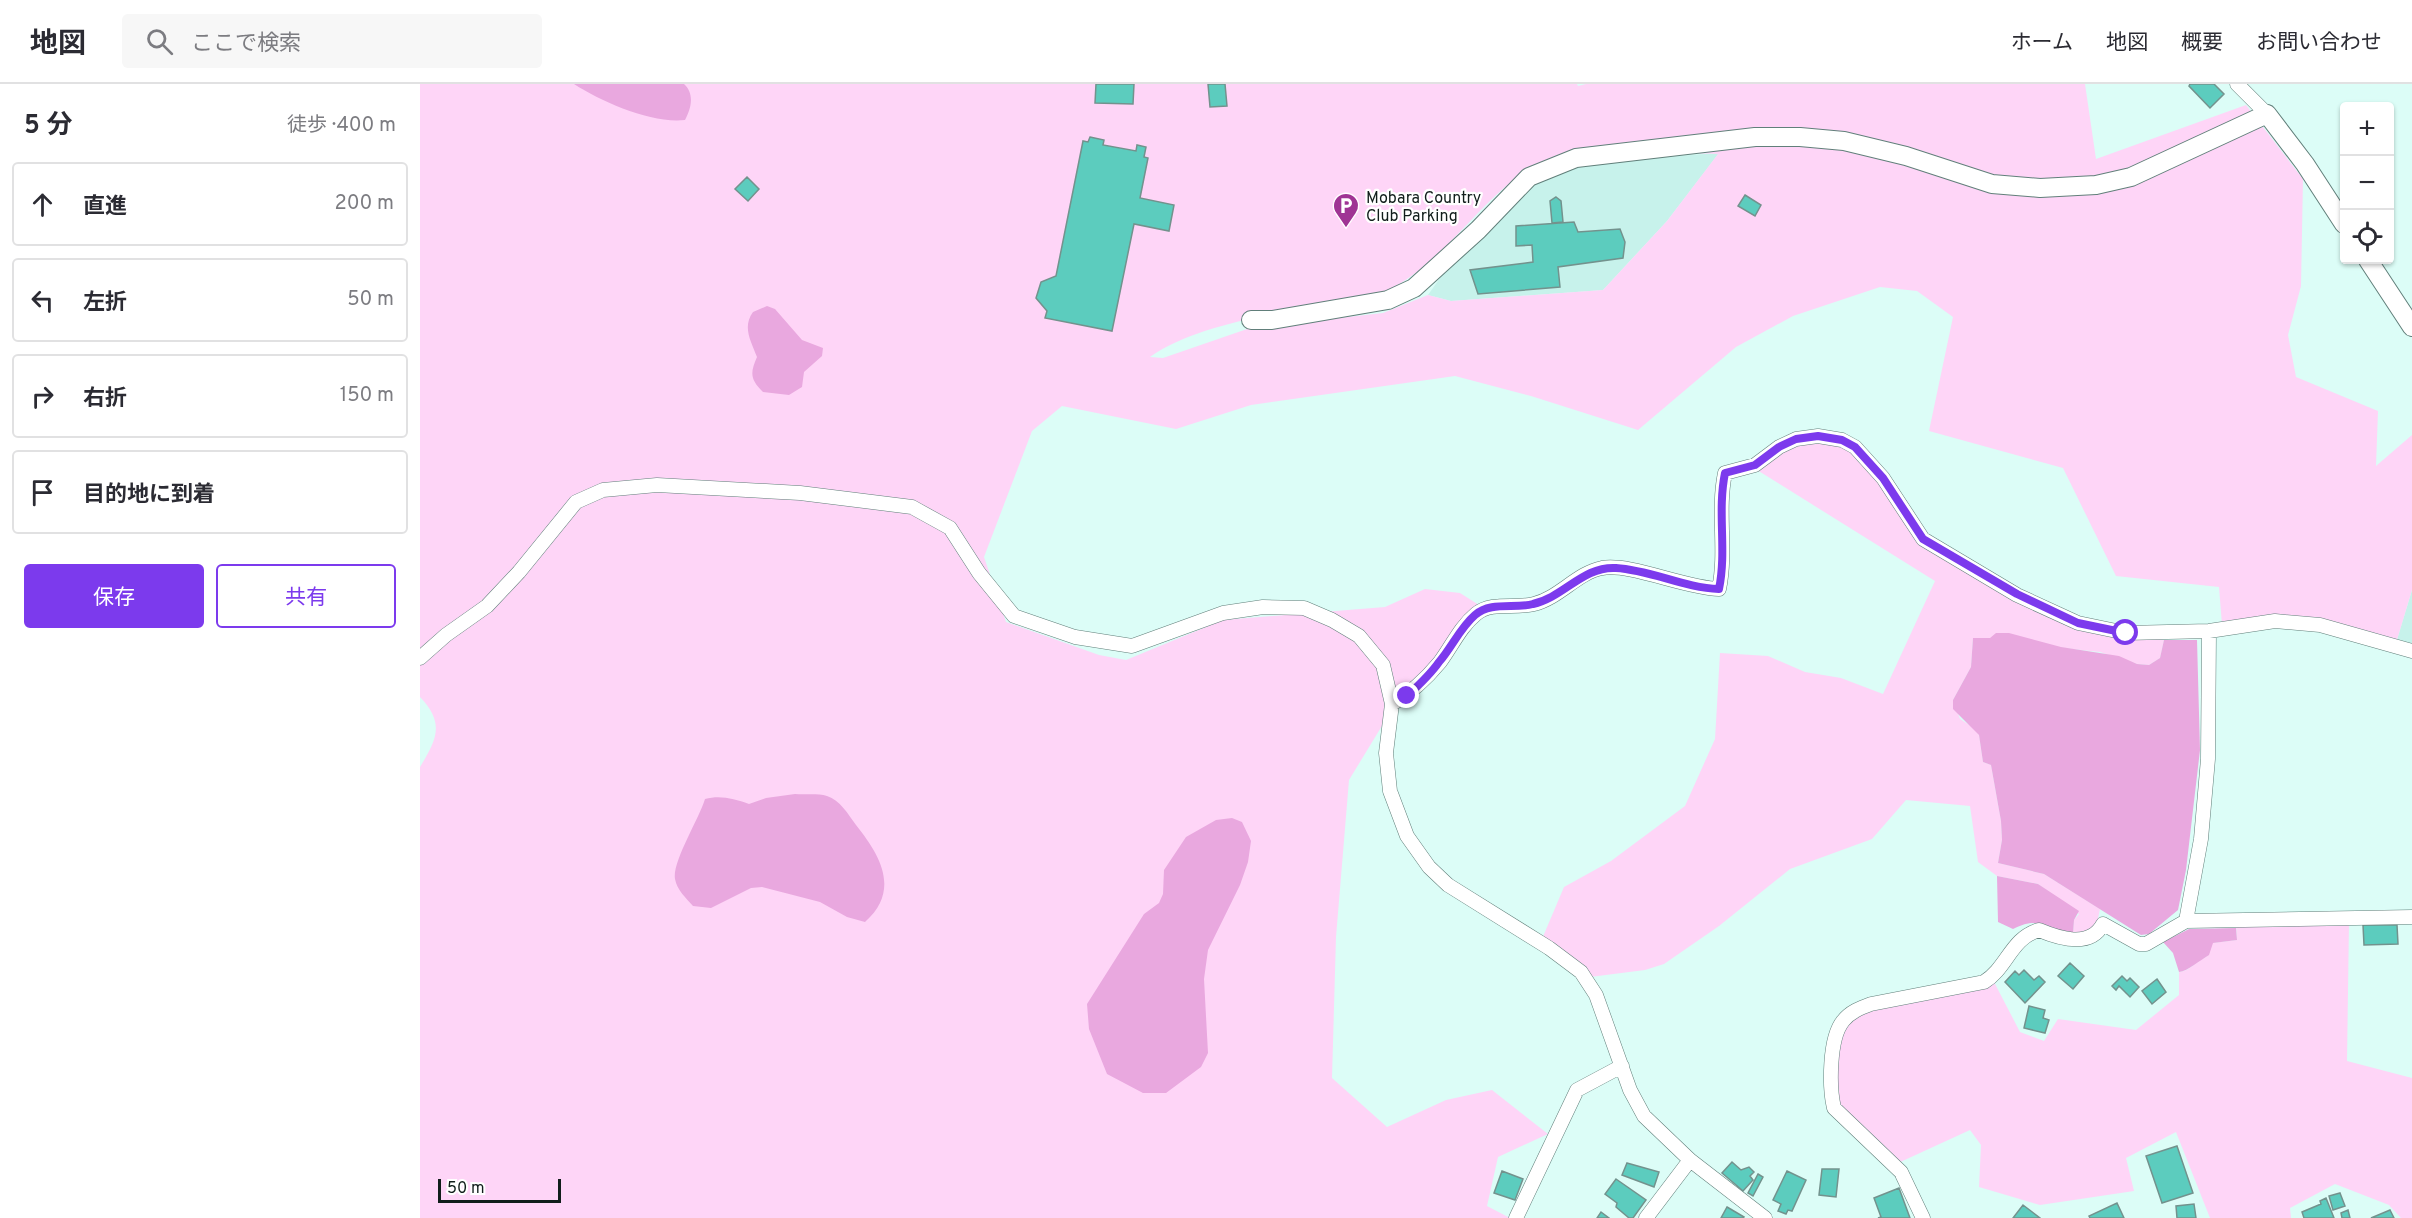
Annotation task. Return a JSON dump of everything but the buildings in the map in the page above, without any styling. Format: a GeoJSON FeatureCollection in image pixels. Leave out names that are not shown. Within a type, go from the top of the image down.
{"type":"FeatureCollection","features":[{"type":"Feature","properties":{"kind":"street"},"geometry":{"type":"LineString","coordinates":[[2237,84],[2267,114],[2305,164],[2340,218]]}},
{"type":"Feature","properties":{"kind":"street"},"geometry":{"type":"LineString","coordinates":[[1251,320],[1272,321],[1388,300],[1414,288],[1478,230],[1529,177],[1576,158],[1755,137],[1800,137],[1844,141],[1906,156],[1992,184],[2040,188],[2097,186],[2131,177],[2267,114]]}},
{"type":"Feature","properties":{"kind":"street"},"geometry":{"type":"LineString","coordinates":[[2371,264],[2412,327]]}},
{"type":"Feature","properties":{"kind":"street"},"geometry":{"type":"LineString","coordinates":[[1392,704],[1407,696],[1422,682],[1463,627],[1476,614],[1491,608],[1534,604],[1561,592],[1592,571],[1618,568],[1704,588],[1719,589],[1723,569],[1720,513],[1725,473],[1755,465],[1779,447],[1807,436],[1830,437],[1855,447],[1883,478],[1923,539],[2017,594],[2078,623],[2126,633],[2209,631],[2275,621],[2320,625],[2412,651]]}},
{"type":"Feature","properties":{"kind":"street"},"geometry":{"type":"LineString","coordinates":[[420,658],[446,635],[487,606],[519,572],[576,502],[603,490],[657,485],[800,493],[912,507],[950,528],[979,573],[1014,616],[1075,637],[1132,646],[1223,614],[1263,607],[1304,608],[1332,620],[1359,636],[1383,665],[1392,704],[1387,735],[1386,771],[1390,791],[1407,836],[1437,877],[1496,917],[1549,948],[1581,972],[1596,995],[1622,1066],[1644,1116],[1689,1160],[1762,1217]]}},
{"type":"Feature","properties":{"kind":"street"},"geometry":{"type":"LineString","coordinates":[[2186,921],[2201,839],[2208,759],[2209,631]]}},
{"type":"Feature","properties":{"kind":"street"},"geometry":{"type":"LineString","coordinates":[[1923,1218],[1901,1172],[1834,1108],[1831,1078],[1833,1049],[1841,1023],[1857,1009],[1871,1004],[1984,982],[1995,975],[2017,942],[2026,934],[2038,930],[2063,941],[2078,940],[2099,930],[2103,924],[2139,944],[2146,944],[2186,921],[2412,917]]}},
{"type":"Feature","properties":{"kind":"street"},"geometry":{"type":"LineString","coordinates":[[1516,1218],[1577,1090],[1622,1066]]}},
{"type":"Feature","properties":{"kind":"street"},"geometry":{"type":"LineString","coordinates":[[1646,1218],[1689,1160]]}},
{"type":"Feature","properties":{"kind":"shaded area"},"geometry":{"type":"Polygon","coordinates":[[[420,84],[1577,84],[1578,86],[1586,84],[2085,84],[2096,159],[2246,105],[2303,179],[2301,286],[2288,335],[2296,377],[2378,411],[2376,466],[2412,435],[2412,590],[2396,643],[2324,621],[2222,625],[2219,587],[2116,576],[2063,468],[1929,431],[1953,317],[1917,291],[1880,287],[1793,316],[1736,347],[1638,430],[1531,396],[1455,376],[1251,405],[1176,429],[1062,406],[1032,431],[984,557],[1006,622],[1099,655],[1126,660],[1223,620],[1385,607],[1425,589],[1460,593],[1479,605],[1463,620],[1419,677],[1402,693],[1349,780],[1336,937],[1332,1078],[1387,1127],[1446,1100],[1492,1090],[1548,1134],[1498,1157],[1487,1206],[1510,1218],[420,1218],[420,767],[431,748],[436,731],[433,715],[420,697],[420,84]],[[1581,149],[1551,158],[1525,172],[1502,189],[1419,271],[1388,290],[1216,327],[1169,345],[1150,357],[1163,358],[1250,328],[1383,313],[1428,295],[1451,301],[1603,290],[1667,221],[1718,154],[1581,149]]]}},
{"type":"Feature","properties":{"kind":"shaded area"},"geometry":{"type":"Polygon","coordinates":[[[574,84],[684,84],[691,97],[689,111],[685,120],[658,119],[613,104],[574,84]]]}},
{"type":"Feature","properties":{"kind":"shaded area"},"geometry":{"type":"Polygon","coordinates":[[[1719,153],[1667,221],[1603,290],[1451,301],[1428,295],[1447,268],[1521,192],[1569,168],[1593,162],[1719,153]]]}},
{"type":"Feature","properties":{"kind":"shaded area"},"geometry":{"type":"Polygon","coordinates":[[[767,306],[775,309],[802,340],[823,348],[822,356],[804,372],[802,387],[789,395],[763,392],[752,376],[757,357],[749,334],[748,323],[753,312],[767,306]]]}},
{"type":"Feature","properties":{"kind":"shaded area"},"geometry":{"type":"Polygon","coordinates":[[[1800,441],[1842,443],[1855,452],[1931,551],[2051,618],[2076,627],[2164,640],[2160,658],[2149,665],[2137,664],[2100,652],[1973,638],[1971,667],[1953,700],[1960,719],[1974,728],[1979,735],[1983,762],[1991,765],[2001,821],[2002,840],[1998,863],[2044,874],[2100,909],[2096,928],[2073,934],[2074,920],[2079,914],[2038,884],[1997,876],[1978,862],[1970,806],[1906,800],[1872,839],[1790,869],[1719,926],[1664,964],[1645,970],[1590,977],[1542,939],[1564,887],[1611,861],[1685,806],[1715,739],[1720,653],[1768,656],[1805,672],[1841,678],[1883,694],[1935,581],[1757,470],[1800,441]]]}},
{"type":"Feature","properties":{"kind":"shaded area"},"geometry":{"type":"Polygon","coordinates":[[[2412,590],[2412,646],[2396,643],[2412,590]]]}},
{"type":"Feature","properties":{"kind":"shaded area"},"geometry":{"type":"Polygon","coordinates":[[[1996,633],[2009,633],[2061,647],[2119,656],[2137,664],[2149,665],[2160,658],[2164,640],[2197,640],[2200,750],[2186,870],[2178,910],[2149,934],[2141,935],[2044,874],[1998,863],[2002,840],[2001,821],[1991,765],[1983,762],[1979,735],[1953,709],[1953,700],[1971,667],[1973,638],[1990,638],[1996,633]]]}},
{"type":"Feature","properties":{"kind":"shaded area"},"geometry":{"type":"Polygon","coordinates":[[[815,794],[832,798],[847,812],[865,836],[879,860],[883,873],[882,898],[876,910],[865,922],[847,917],[820,902],[762,887],[751,888],[711,908],[693,906],[678,887],[675,872],[705,799],[733,799],[749,804],[766,798],[815,794]]]}},
{"type":"Feature","properties":{"kind":"shaded area"},"geometry":{"type":"Polygon","coordinates":[[[1232,818],[1242,822],[1251,841],[1248,862],[1240,885],[1208,950],[1204,979],[1208,1053],[1201,1067],[1166,1093],[1143,1093],[1107,1074],[1089,1029],[1087,1004],[1144,914],[1159,903],[1163,894],[1164,870],[1186,837],[1216,820],[1232,818]]]}},
{"type":"Feature","properties":{"kind":"shaded area"},"geometry":{"type":"Polygon","coordinates":[[[1997,876],[2038,884],[2079,911],[2074,920],[2073,934],[2038,923],[2013,929],[1998,922],[1997,876]]]}},
{"type":"Feature","properties":{"kind":"shaded area"},"geometry":{"type":"Polygon","coordinates":[[[2349,923],[2347,1061],[2412,1078],[2412,1218],[2401,1218],[2389,1205],[2335,1184],[2290,1208],[2291,1218],[2210,1218],[2176,1132],[2126,1158],[2134,1191],[2040,1205],[1979,1187],[1981,1145],[1970,1130],[1896,1164],[1837,1103],[1835,1078],[1839,1036],[1857,1013],[1993,980],[2020,1032],[2044,1041],[2058,1019],[2136,1030],[2179,995],[2179,972],[2187,970],[2206,957],[2212,943],[2237,940],[2236,925],[2349,923]]]}},
{"type":"Feature","properties":{"kind":"shaded area"},"geometry":{"type":"Polygon","coordinates":[[[2236,928],[2237,940],[2213,943],[2209,955],[2190,968],[2179,972],[2173,953],[2163,942],[2189,929],[2236,928]]]}},
{"type":"Feature","properties":{"kind":"place","name":"Mobara Country Club Parking"},"geometry":{"type":"Point","coordinates":[1346,229]}},
{"type":"Feature","properties":{"kind":"route"},"geometry":{"type":"LineString","coordinates":[[1407,696],[1440,662],[1463,627],[1476,614],[1485,609],[1534,604],[1561,592],[1592,571],[1605,567],[1618,568],[1704,588],[1719,589],[1723,569],[1721,492],[1725,473],[1741,471],[1755,465],[1779,447],[1807,436],[1830,437],[1855,447],[1883,478],[1923,539],[1974,571],[2078,623],[2126,633]]}}]}
